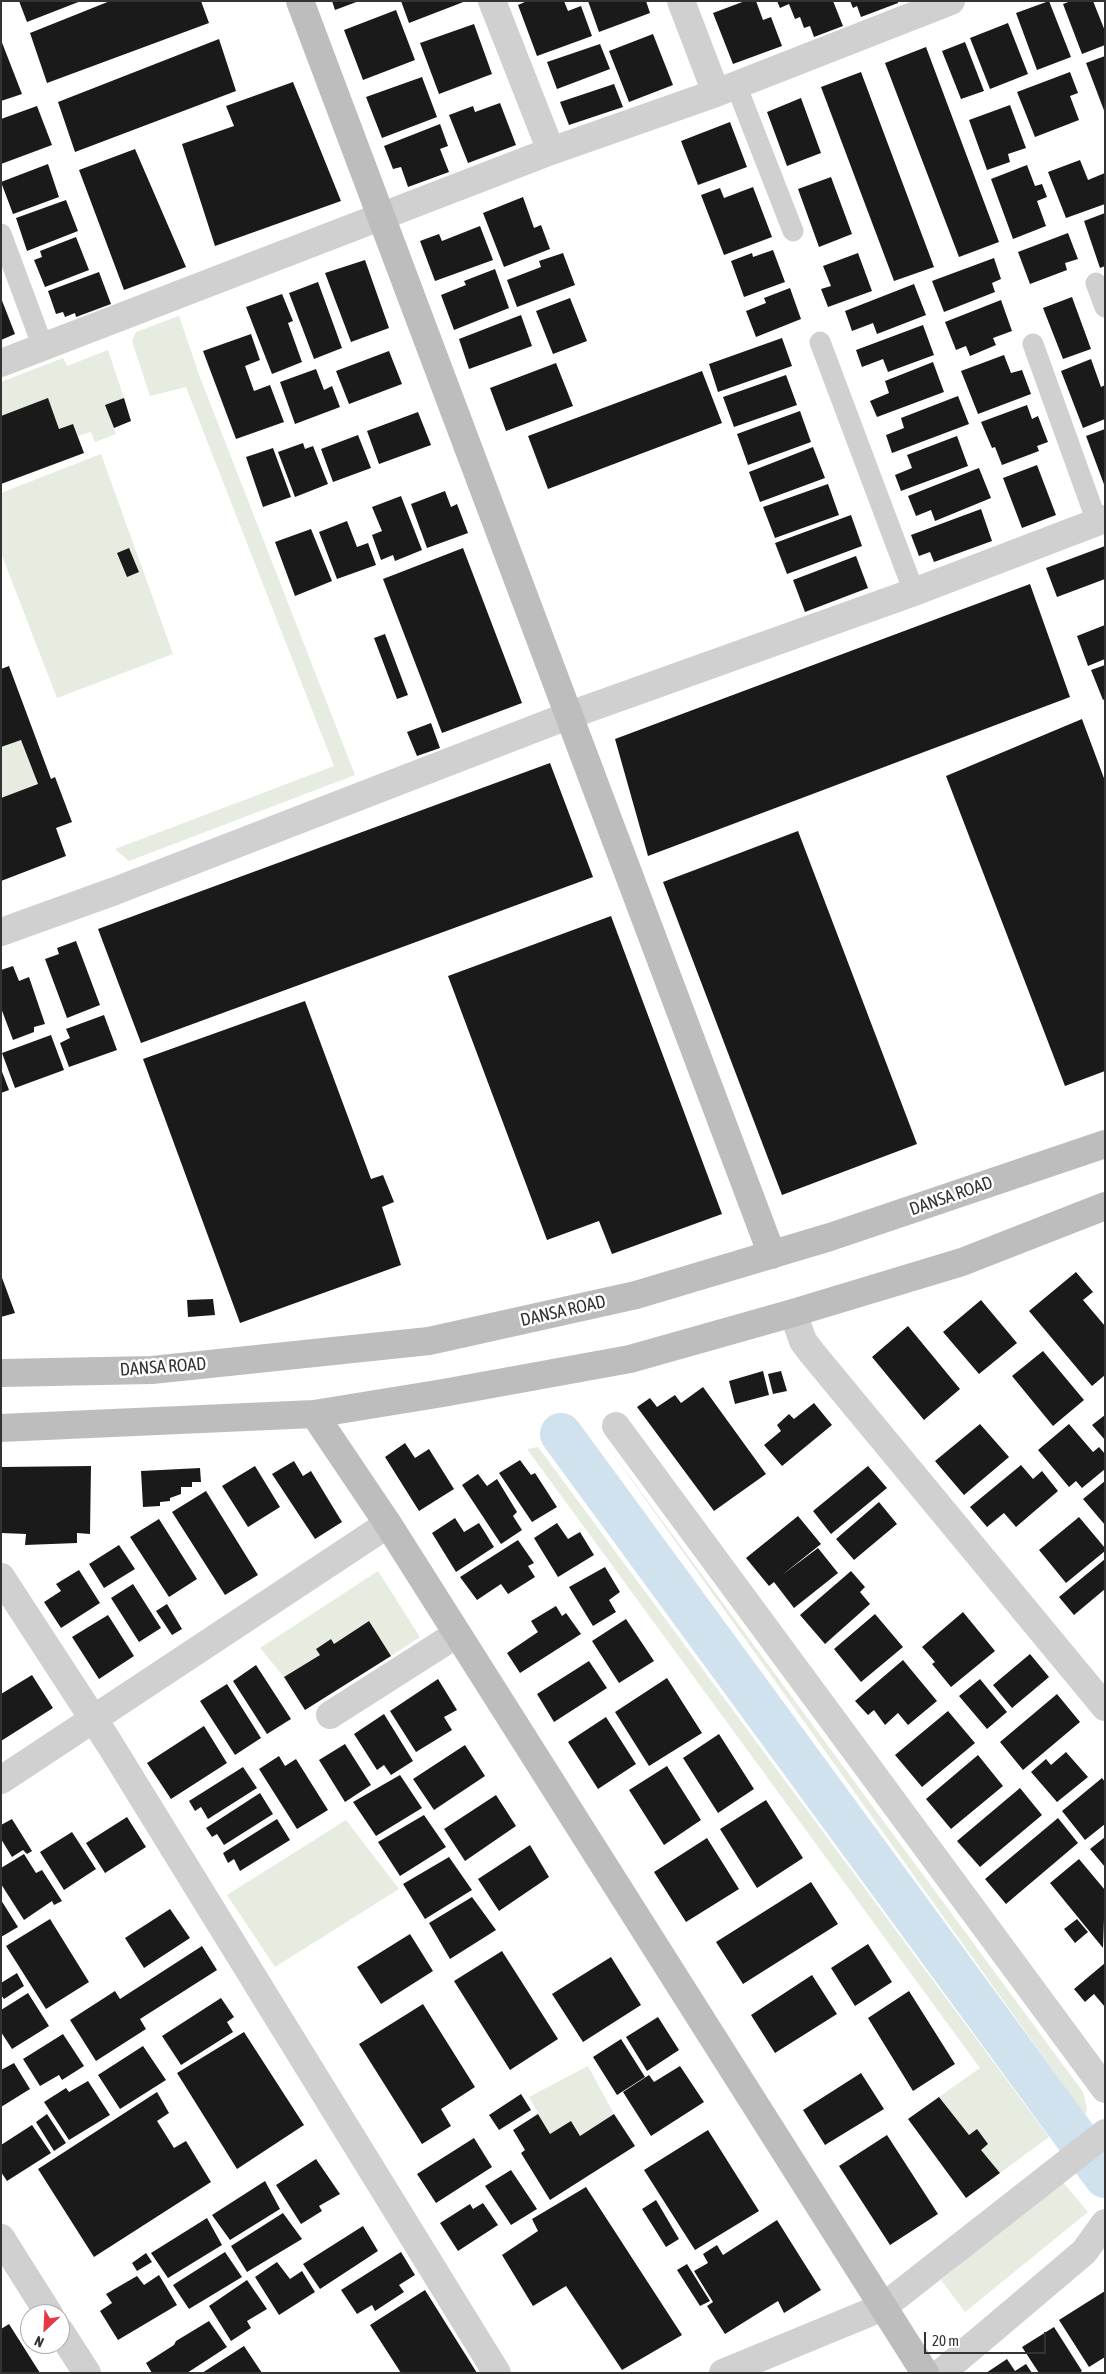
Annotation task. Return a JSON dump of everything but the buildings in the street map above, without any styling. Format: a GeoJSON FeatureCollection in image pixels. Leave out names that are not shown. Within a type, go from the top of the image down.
{"type":"FeatureCollection","features":[{"type":"Feature","properties":{"kind":"street"},"geometry":{"type":"LineString","coordinates":[[300,1],[772,1255]]}},
{"type":"Feature","properties":{"kind":"street"},"geometry":{"type":"LineString","coordinates":[[492,1],[550,151]]}},
{"type":"Feature","properties":{"kind":"street"},"geometry":{"type":"LineString","coordinates":[[681,1],[726,89]]}},
{"type":"Feature","properties":{"kind":"street"},"geometry":{"type":"LineString","coordinates":[[1,363],[550,151],[726,89],[951,1]]}},
{"type":"Feature","properties":{"kind":"street"},"geometry":{"type":"LineString","coordinates":[[1,932],[124,887],[570,715],[914,592],[1101,520]]}},
{"type":"Feature","properties":{"kind":"street","name":"DANSA ROAD"},"geometry":{"type":"LineString","coordinates":[[1,1373],[152,1370],[429,1341],[636,1295],[830,1238],[1105,1144]]}},
{"type":"Feature","properties":{"kind":"street"},"geometry":{"type":"LineString","coordinates":[[1,1428],[314,1414],[443,1393],[630,1358],[793,1313],[962,1262],[1105,1206]]}},
{"type":"Feature","properties":{"kind":"street"},"geometry":{"type":"LineString","coordinates":[[793,1313],[803,1341],[812,1353],[1105,1707]]}},
{"type":"Feature","properties":{"kind":"street"},"geometry":{"type":"LineString","coordinates":[[314,1414],[388,1524],[925,2373]]}},
{"type":"Feature","properties":{"kind":"street"},"geometry":{"type":"LineString","coordinates":[[616,1426],[1105,2089]]}},
{"type":"Feature","properties":{"kind":"street"},"geometry":{"type":"LineString","coordinates":[[1,1780],[388,1524]]}},
{"type":"Feature","properties":{"kind":"street"},"geometry":{"type":"LineString","coordinates":[[1,1577],[94,1720],[497,2373]]}},
{"type":"Feature","properties":{"kind":"street"},"geometry":{"type":"LineString","coordinates":[[330,1715],[457,1634]]}},
{"type":"Feature","properties":{"kind":"street"},"geometry":{"type":"LineString","coordinates":[[723,2373],[883,2307],[1105,2133]]}},
{"type":"Feature","properties":{"kind":"street"},"geometry":{"type":"LineString","coordinates":[[941,2373],[1084,2252],[1103,2224]]}},
{"type":"Feature","properties":{"kind":"street"},"geometry":{"type":"LineString","coordinates":[[1,2238],[43,2304]]}},
{"type":"Feature","properties":{"kind":"street"},"geometry":{"type":"LineString","coordinates":[[70,2347],[87,2373]]}},
{"type":"Feature","properties":{"kind":"lane"},"geometry":{"type":"LineString","coordinates":[[726,89],[793,231]]}},
{"type":"Feature","properties":{"kind":"lane"},"geometry":{"type":"LineString","coordinates":[[1,234],[43,347]]}},
{"type":"Feature","properties":{"kind":"lane"},"geometry":{"type":"LineString","coordinates":[[1096,283],[1105,307]]}},
{"type":"Feature","properties":{"kind":"lane"},"geometry":{"type":"LineString","coordinates":[[820,342],[914,592]]}},
{"type":"Feature","properties":{"kind":"lane"},"geometry":{"type":"LineString","coordinates":[[1033,344],[1101,520]]}},
{"type":"Feature","properties":{"kind":"shaded area"},"geometry":{"type":"Polygon","coordinates":[[[179,316],[201,380],[355,775],[129,861],[115,849],[334,766],[186,387],[150,396],[132,341],[136,332],[179,316]]]}},
{"type":"Feature","properties":{"kind":"shaded area"},"geometry":{"type":"Polygon","coordinates":[[[108,350],[124,398],[105,405],[116,434],[95,442],[91,432],[78,436],[73,424],[59,429],[48,399],[1,416],[1,382],[63,358],[67,366],[108,350]]]}},
{"type":"Feature","properties":{"kind":"shaded area"},"geometry":{"type":"Polygon","coordinates":[[[101,454],[173,654],[57,698],[1,553],[1,493],[101,454]]]}},
{"type":"Feature","properties":{"kind":"shaded area"},"geometry":{"type":"Polygon","coordinates":[[[21,740],[38,784],[1,798],[1,747],[21,740]]]}},
{"type":"Feature","properties":{"kind":"shaded area"},"geometry":{"type":"Polygon","coordinates":[[[605,1443],[1083,2092],[1087,2109],[1085,2115],[605,1443]]]}},
{"type":"Feature","properties":{"kind":"shaded area"},"geometry":{"type":"Polygon","coordinates":[[[538,1447],[1049,2137],[1000,2173],[981,2150],[988,2144],[977,2129],[969,2135],[939,2097],[980,2068],[527,1449],[538,1447]]]}},
{"type":"Feature","properties":{"kind":"shaded area"},"geometry":{"type":"Polygon","coordinates":[[[378,1571],[420,1637],[391,1656],[369,1621],[334,1644],[331,1639],[316,1649],[320,1655],[284,1677],[260,1648],[378,1571]]]}},
{"type":"Feature","properties":{"kind":"shaded area"},"geometry":{"type":"Polygon","coordinates":[[[346,1820],[399,1889],[275,1967],[227,1895],[346,1820]]]}},
{"type":"Feature","properties":{"kind":"shaded area"},"geometry":{"type":"Polygon","coordinates":[[[588,2066],[614,2114],[580,2136],[571,2121],[550,2134],[529,2097],[588,2066]]]}},
{"type":"Feature","properties":{"kind":"shaded area"},"geometry":{"type":"Polygon","coordinates":[[[1061,2180],[1088,2212],[965,2312],[941,2280],[1061,2180]]]}},
{"type":"Feature","properties":{"kind":"waterway"},"geometry":{"type":"LineString","coordinates":[[561,1434],[1105,2177]]}}]}
